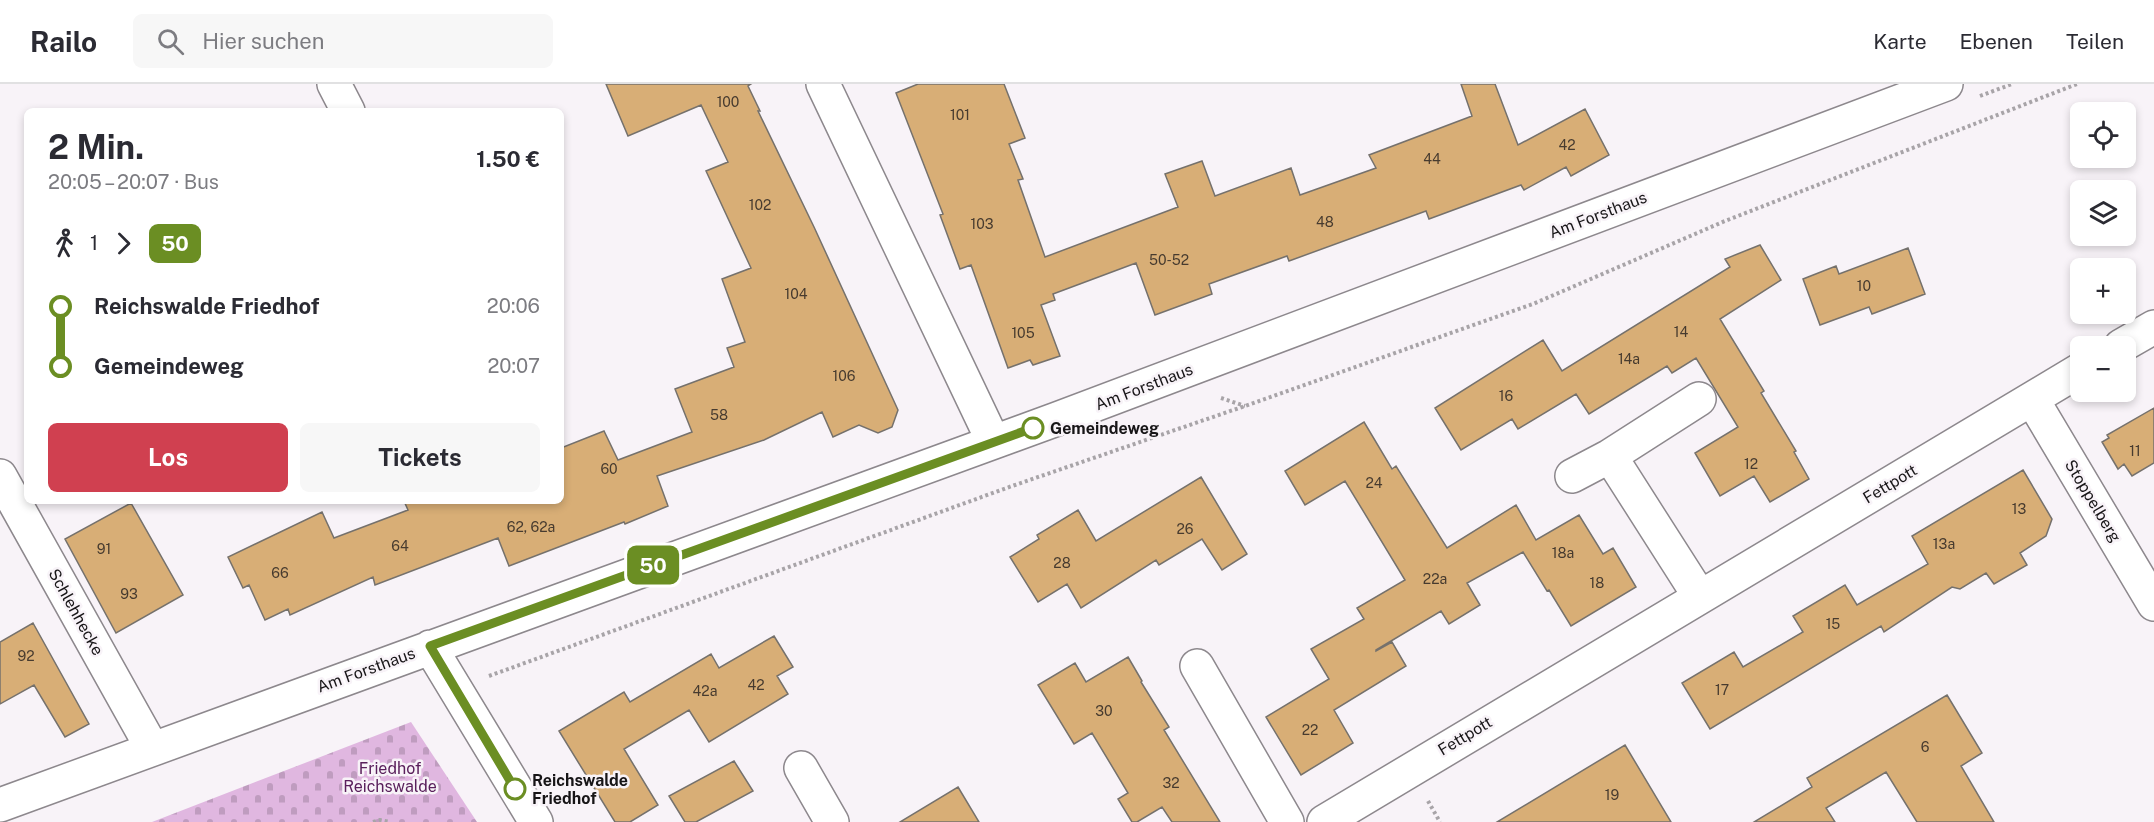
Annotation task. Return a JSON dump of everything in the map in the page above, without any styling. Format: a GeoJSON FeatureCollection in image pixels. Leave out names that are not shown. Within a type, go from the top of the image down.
{"type":"FeatureCollection","features":[{"type":"Feature","properties":{"kind":"street"},"geometry":{"type":"LineString","coordinates":[[334,84],[346,108]]}},
{"type":"Feature","properties":{"kind":"street"},"geometry":{"type":"LineString","coordinates":[[822,84],[993,441]]}},
{"type":"Feature","properties":{"kind":"street","name":"Am Forsthaus"},"geometry":{"type":"LineString","coordinates":[[0,805],[430,646],[1058,419],[1946,84]]}},
{"type":"Feature","properties":{"kind":"street"},"geometry":{"type":"LineString","coordinates":[[2136,337],[2154,327]]}},
{"type":"Feature","properties":{"kind":"street","name":"Fettpott"},"geometry":{"type":"LineString","coordinates":[[1324,822],[2070,376]]}},
{"type":"Feature","properties":{"kind":"street"},"geometry":{"type":"LineString","coordinates":[[1572,476],[1610,456],[1699,399]]}},
{"type":"Feature","properties":{"kind":"street","name":"Stoppelberg"},"geometry":{"type":"LineString","coordinates":[[2032,399],[2154,604]]}},
{"type":"Feature","properties":{"kind":"street"},"geometry":{"type":"LineString","coordinates":[[1610,456],[1700,597]]}},
{"type":"Feature","properties":{"kind":"street","name":"Schlehhecke"},"geometry":{"type":"LineString","coordinates":[[0,476],[152,748]]}},
{"type":"Feature","properties":{"kind":"street"},"geometry":{"type":"LineString","coordinates":[[430,646],[536,822]]}},
{"type":"Feature","properties":{"kind":"street"},"geometry":{"type":"LineString","coordinates":[[1197,666],[1287,822]]}},
{"type":"Feature","properties":{"kind":"street"},"geometry":{"type":"LineString","coordinates":[[801,768],[832,822]]}},
{"type":"Feature","properties":{"kind":"path"},"geometry":{"type":"LineString","coordinates":[[454,688],[1012,486],[1533,304],[1725,221],[2077,84]]}},
{"type":"Feature","properties":{"kind":"path"},"geometry":{"type":"LineString","coordinates":[[373,822],[380,820],[390,822]]}},
{"type":"Feature","properties":{"kind":"green space","name":"Friedhof Reichswalde"},"geometry":{"type":"Polygon","coordinates":[[[411,722],[477,822],[152,822],[411,722]]]}},
{"type":"Feature","properties":{"kind":"building"},"geometry":{"type":"Polygon","coordinates":[[[606,84],[751,84],[748,86],[760,111],[758,111],[898,410],[892,427],[878,433],[859,425],[833,437],[822,412],[764,440],[657,476],[668,506],[625,524],[624,522],[509,566],[498,538],[375,585],[373,577],[290,615],[288,609],[265,620],[249,585],[243,588],[228,557],[322,512],[334,538],[408,510],[405,504],[564,504],[564,447],[604,431],[618,460],[692,432],[675,389],[734,367],[727,348],[745,342],[722,279],[751,268],[706,171],[728,162],[701,105],[628,136],[606,84]]]}},
{"type":"Feature","properties":{"kind":"building"},"geometry":{"type":"Polygon","coordinates":[[[918,84],[1004,84],[1025,138],[1009,144],[1023,179],[1018,180],[1045,257],[1178,207],[1165,174],[1202,161],[1215,196],[1291,168],[1300,195],[1376,168],[1369,155],[1472,116],[1461,84],[1495,84],[1518,145],[1585,109],[1609,155],[1571,176],[1566,167],[1524,190],[1521,185],[1429,219],[1426,211],[1289,261],[1287,256],[1209,284],[1212,294],[1155,315],[1136,263],[1053,294],[1055,300],[1041,305],[1060,356],[1033,365],[1030,360],[1008,368],[971,265],[960,269],[940,215],[943,214],[896,93],[918,84]]]}},
{"type":"Feature","properties":{"kind":"building"},"geometry":{"type":"Polygon","coordinates":[[[1760,245],[1781,280],[1720,319],[1764,391],[1761,393],[1796,451],[1794,452],[1809,479],[1770,502],[1754,476],[1720,496],[1695,453],[1738,427],[1696,358],[1672,373],[1667,366],[1589,414],[1576,394],[1518,429],[1512,419],[1461,450],[1435,408],[1543,340],[1562,371],[1730,267],[1725,259],[1760,245]]]}},
{"type":"Feature","properties":{"kind":"building"},"geometry":{"type":"Polygon","coordinates":[[[1908,248],[1925,294],[1872,314],[1869,307],[1820,325],[1803,279],[1836,266],[1839,274],[1908,248]]]}},
{"type":"Feature","properties":{"kind":"building"},"geometry":{"type":"Polygon","coordinates":[[[2154,408],[2154,463],[2132,476],[2124,464],[2118,469],[2102,442],[2109,438],[2107,435],[2154,408]]]}},
{"type":"Feature","properties":{"kind":"building"},"geometry":{"type":"Polygon","coordinates":[[[1364,422],[1392,469],[1396,466],[1447,548],[1516,505],[1536,540],[1579,515],[1603,554],[1613,548],[1636,587],[1571,626],[1523,552],[1467,583],[1480,605],[1449,624],[1441,611],[1376,650],[1392,642],[1406,666],[1334,710],[1353,743],[1301,775],[1266,717],[1329,679],[1311,649],[1364,619],[1357,608],[1405,580],[1345,481],[1305,505],[1285,471],[1364,422]]]}},
{"type":"Feature","properties":{"kind":"building"},"geometry":{"type":"Polygon","coordinates":[[[2023,470],[2052,519],[2046,536],[2020,553],[2027,565],[1994,584],[1986,573],[1960,589],[1952,587],[1884,632],[1881,626],[1710,729],[1682,683],[1734,652],[1743,667],[1803,632],[1793,616],[1845,585],[1857,605],[1928,564],[1912,536],[2023,470]]]}},
{"type":"Feature","properties":{"kind":"building"},"geometry":{"type":"Polygon","coordinates":[[[1201,477],[1247,554],[1222,570],[1202,539],[1159,565],[1156,560],[1081,608],[1067,584],[1038,602],[1010,557],[1039,539],[1037,535],[1078,510],[1096,541],[1201,477]]]}},
{"type":"Feature","properties":{"kind":"building"},"geometry":{"type":"Polygon","coordinates":[[[132,504],[183,595],[116,633],[65,539],[132,504]]]}},
{"type":"Feature","properties":{"kind":"building"},"geometry":{"type":"Polygon","coordinates":[[[33,623],[89,724],[65,737],[34,685],[0,704],[0,642],[33,623]]]}},
{"type":"Feature","properties":{"kind":"building"},"geometry":{"type":"Polygon","coordinates":[[[774,636],[793,667],[777,676],[788,694],[709,742],[689,710],[624,749],[658,805],[630,822],[615,822],[559,731],[624,692],[630,702],[711,654],[719,668],[774,636]]]}},
{"type":"Feature","properties":{"kind":"building"},"geometry":{"type":"Polygon","coordinates":[[[1128,657],[1169,727],[1164,730],[1220,822],[1172,822],[1162,807],[1137,822],[1132,822],[1118,799],[1128,793],[1092,733],[1074,744],[1038,685],[1075,663],[1086,682],[1128,657]]]}},
{"type":"Feature","properties":{"kind":"building"},"geometry":{"type":"Polygon","coordinates":[[[1947,695],[1982,753],[1961,766],[1994,822],[1917,822],[1886,772],[1826,808],[1835,822],[1754,822],[1812,787],[1807,778],[1947,695]]]}},
{"type":"Feature","properties":{"kind":"building"},"geometry":{"type":"Polygon","coordinates":[[[1625,745],[1671,822],[1497,822],[1625,745]]]}},
{"type":"Feature","properties":{"kind":"building"},"geometry":{"type":"Polygon","coordinates":[[[734,761],[753,791],[696,822],[685,822],[669,796],[734,761]]]}},
{"type":"Feature","properties":{"kind":"building"},"geometry":{"type":"Polygon","coordinates":[[[958,787],[979,822],[900,822],[958,787]]]}},
{"type":"Feature","properties":{"kind":"bus line","name":"50"},"geometry":{"type":"LineString","coordinates":[[515,789],[430,646],[1033,428]]}},
{"type":"Feature","properties":{"kind":"place","name":"Gemeindeweg"},"geometry":{"type":"Point","coordinates":[1033,428]}},
{"type":"Feature","properties":{"kind":"place","name":"Reichswalde Friedhof"},"geometry":{"type":"Point","coordinates":[515,789]}}]}
